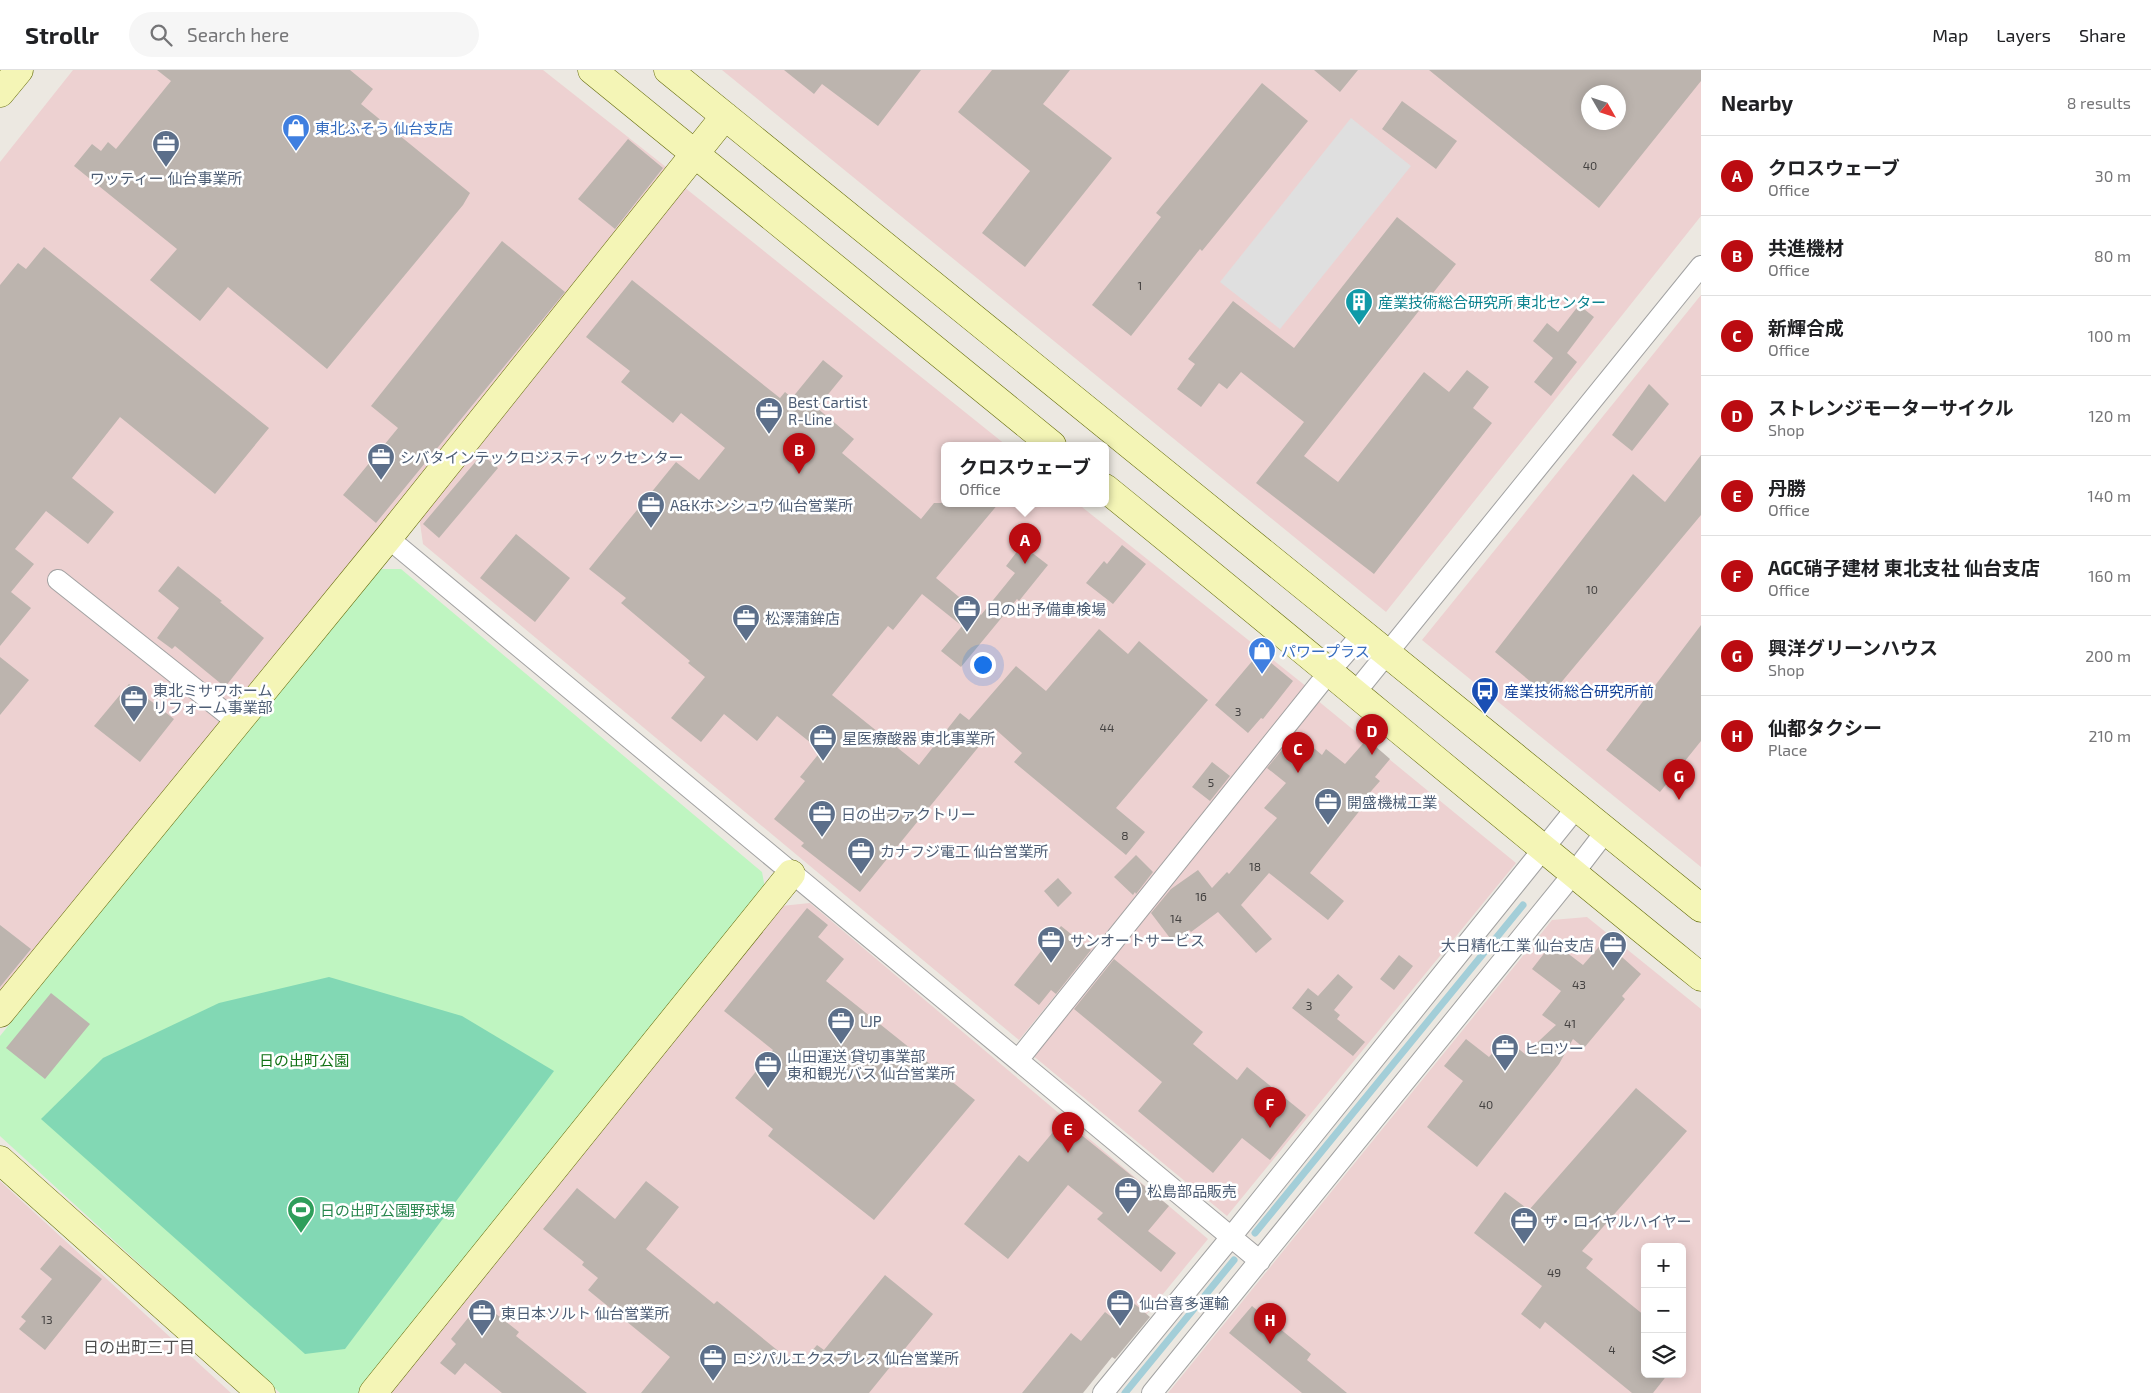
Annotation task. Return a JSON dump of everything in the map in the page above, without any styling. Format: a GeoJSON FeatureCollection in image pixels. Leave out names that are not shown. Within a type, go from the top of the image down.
{"type":"FeatureCollection","features":[{"type":"Feature","properties":{"kind":"street"},"geometry":{"type":"LineString","coordinates":[[0,93],[19,70]]}},
{"type":"Feature","properties":{"kind":"street"},"geometry":{"type":"LineString","coordinates":[[592,70],[1048,442]]}},
{"type":"Feature","properties":{"kind":"street"},"geometry":{"type":"LineString","coordinates":[[668,70],[1701,908]]}},
{"type":"Feature","properties":{"kind":"street"},"geometry":{"type":"LineString","coordinates":[[0,1013],[388,538],[725,116]]}},
{"type":"Feature","properties":{"kind":"street"},"geometry":{"type":"LineString","coordinates":[[1356,693],[1701,266]]}},
{"type":"Feature","properties":{"kind":"street"},"geometry":{"type":"LineString","coordinates":[[1109,491],[1701,977]]}},
{"type":"Feature","properties":{"kind":"street"},"geometry":{"type":"LineString","coordinates":[[388,538],[1260,1261]]}},
{"type":"Feature","properties":{"kind":"street"},"geometry":{"type":"LineString","coordinates":[[58,580],[237,722]]}},
{"type":"Feature","properties":{"kind":"street"},"geometry":{"type":"LineString","coordinates":[[1018,1060],[1330,671],[1363,633]]}},
{"type":"Feature","properties":{"kind":"street"},"geometry":{"type":"LineString","coordinates":[[1103,1393],[1231,1238],[1577,807]]}},
{"type":"Feature","properties":{"kind":"street"},"geometry":{"type":"LineString","coordinates":[[1152,1393],[1574,874],[1606,831]]}},
{"type":"Feature","properties":{"kind":"street"},"geometry":{"type":"LineString","coordinates":[[372,1393],[791,874]]}},
{"type":"Feature","properties":{"kind":"street"},"geometry":{"type":"LineString","coordinates":[[0,1160],[261,1393]]}},
{"type":"Feature","properties":{"kind":"shaded area"},"geometry":{"type":"Polygon","coordinates":[[[73,70],[543,70],[671,171],[0,1000],[0,162],[73,70]]]}},
{"type":"Feature","properties":{"kind":"shaded area"},"geometry":{"type":"Polygon","coordinates":[[[722,70],[1701,70],[1701,216],[1386,612],[722,70]]]}},
{"type":"Feature","properties":{"kind":"shaded area"},"geometry":{"type":"Polygon","coordinates":[[[1351,118],[1411,166],[1280,329],[1220,282],[1351,118]]]}},
{"type":"Feature","properties":{"kind":"shaded area"},"geometry":{"type":"Polygon","coordinates":[[[684,187],[1002,442],[941,442],[941,507],[1082,507],[1307,687],[1019,1040],[423,544],[419,516],[684,187]]]}},
{"type":"Feature","properties":{"kind":"shaded area"},"geometry":{"type":"Polygon","coordinates":[[[1701,295],[1701,867],[1422,640],[1701,295]]]}},
{"type":"Feature","properties":{"kind":"shaded area"},"geometry":{"type":"Polygon","coordinates":[[[1317,700],[1516,863],[1227,1216],[1031,1054],[1317,700]]]}},
{"type":"Feature","properties":{"kind":"shaded area"},"geometry":{"type":"Polygon","coordinates":[[[810,903],[1208,1239],[1082,1393],[387,1393],[781,906],[810,903]]]}},
{"type":"Feature","properties":{"kind":"shaded area"},"geometry":{"type":"Polygon","coordinates":[[[1587,917],[1701,1009],[1701,1393],[1168,1393],[1552,920],[1587,917]]]}},
{"type":"Feature","properties":{"kind":"shaded area"},"geometry":{"type":"Polygon","coordinates":[[[0,1181],[231,1393],[0,1393],[0,1181]]]}},
{"type":"Feature","properties":{"kind":"green space","name":"日の出町公園"},"geometry":{"type":"Polygon","coordinates":[[[378,569],[401,569],[762,872],[765,888],[358,1393],[280,1393],[0,1136],[0,1036],[378,569]]]}},
{"type":"Feature","properties":{"kind":"green space","name":"日の出町公園野球場"},"geometry":{"type":"Polygon","coordinates":[[[329,977],[462,1016],[554,1071],[345,1349],[305,1354],[41,1119],[103,1058],[219,1003],[329,977]]]}},
{"type":"Feature","properties":{"kind":"building"},"geometry":{"type":"Polygon","coordinates":[[[157,70],[350,70],[373,89],[361,104],[470,193],[463,205],[327,369],[228,287],[200,321],[150,280],[177,249],[74,166],[92,144],[101,151],[108,142],[116,149],[171,81],[157,70]]]}},
{"type":"Feature","properties":{"kind":"building"},"geometry":{"type":"Polygon","coordinates":[[[784,70],[921,70],[878,126],[822,84],[814,94],[784,70]]]}},
{"type":"Feature","properties":{"kind":"building"},"geometry":{"type":"Polygon","coordinates":[[[992,70],[1070,70],[1043,104],[1112,158],[1025,267],[982,233],[1030,171],[958,112],[992,70]]]}},
{"type":"Feature","properties":{"kind":"building"},"geometry":{"type":"Polygon","coordinates":[[[1314,70],[1358,70],[1340,92],[1314,70]]]}},
{"type":"Feature","properties":{"kind":"building"},"geometry":{"type":"Polygon","coordinates":[[[1429,70],[1701,70],[1701,81],[1599,208],[1429,70]]]}},
{"type":"Feature","properties":{"kind":"building"},"geometry":{"type":"Polygon","coordinates":[[[1262,83],[1308,121],[1202,251],[1200,249],[1131,336],[1092,305],[1161,217],[1156,213],[1262,83]]]}},
{"type":"Feature","properties":{"kind":"building"},"geometry":{"type":"Polygon","coordinates":[[[1402,101],[1457,141],[1436,169],[1382,129],[1402,101]]]}},
{"type":"Feature","properties":{"kind":"building"},"geometry":{"type":"Polygon","coordinates":[[[628,139],[663,168],[615,229],[578,199],[628,139]]]}},
{"type":"Feature","properties":{"kind":"building"},"geometry":{"type":"Polygon","coordinates":[[[1397,217],[1456,264],[1304,456],[1338,482],[1424,372],[1449,392],[1467,370],[1489,387],[1473,408],[1492,423],[1374,574],[1256,483],[1304,422],[1241,372],[1227,389],[1219,383],[1201,407],[1177,389],[1195,364],[1188,359],[1233,301],[1294,348],[1397,217]]]}},
{"type":"Feature","properties":{"kind":"building"},"geometry":{"type":"Polygon","coordinates":[[[502,241],[565,292],[376,523],[343,495],[398,428],[371,406],[502,241]]]}},
{"type":"Feature","properties":{"kind":"building"},"geometry":{"type":"Polygon","coordinates":[[[44,247],[269,428],[215,494],[120,417],[72,478],[114,512],[88,544],[46,511],[15,549],[34,564],[11,592],[31,608],[0,646],[0,285],[18,263],[26,269],[44,247]]]}},
{"type":"Feature","properties":{"kind":"building"},"geometry":{"type":"Polygon","coordinates":[[[632,280],[780,398],[785,392],[792,398],[823,360],[843,376],[817,408],[854,439],[842,453],[921,519],[934,503],[941,503],[941,507],[996,507],[936,578],[981,615],[1015,573],[1006,566],[1022,545],[1048,565],[1019,601],[1017,599],[961,667],[941,651],[962,626],[922,594],[893,630],[888,626],[832,695],[919,765],[960,713],[969,720],[1016,666],[1046,691],[1099,629],[1128,654],[1139,641],[1208,700],[1116,808],[1145,832],[1126,855],[1014,762],[1022,753],[994,728],[860,892],[801,846],[804,843],[774,819],[805,781],[800,777],[821,751],[777,716],[757,741],[724,714],[701,742],[671,718],[705,677],[688,663],[690,661],[621,603],[626,598],[589,569],[676,462],[699,480],[725,448],[681,413],[673,423],[621,382],[630,371],[586,337],[632,280]]]}},
{"type":"Feature","properties":{"kind":"building"},"geometry":{"type":"Polygon","coordinates":[[[1579,305],[1594,317],[1567,353],[1577,362],[1551,396],[1534,382],[1553,358],[1533,341],[1547,323],[1558,332],[1579,305]]]}},
{"type":"Feature","properties":{"kind":"building"},"geometry":{"type":"Polygon","coordinates":[[[1649,384],[1669,404],[1632,451],[1612,435],[1649,384]]]}},
{"type":"Feature","properties":{"kind":"building"},"geometry":{"type":"Polygon","coordinates":[[[482,454],[498,468],[439,538],[423,524],[482,454]]]}},
{"type":"Feature","properties":{"kind":"building"},"geometry":{"type":"Polygon","coordinates":[[[1701,455],[1701,515],[1549,697],[1495,652],[1633,474],[1665,502],[1701,455]]]}},
{"type":"Feature","properties":{"kind":"building"},"geometry":{"type":"Polygon","coordinates":[[[516,534],[570,578],[535,622],[480,578],[516,534]]]}},
{"type":"Feature","properties":{"kind":"building"},"geometry":{"type":"Polygon","coordinates":[[[1122,545],[1146,564],[1113,604],[1086,583],[1104,561],[1107,564],[1122,545]]]}},
{"type":"Feature","properties":{"kind":"building"},"geometry":{"type":"Polygon","coordinates":[[[178,566],[264,638],[225,687],[175,646],[172,649],[157,638],[179,608],[158,591],[178,566]]]}},
{"type":"Feature","properties":{"kind":"building"},"geometry":{"type":"Polygon","coordinates":[[[1701,625],[1701,741],[1660,792],[1606,750],[1701,625]]]}},
{"type":"Feature","properties":{"kind":"building"},"geometry":{"type":"Polygon","coordinates":[[[1259,653],[1293,681],[1263,719],[1261,718],[1248,733],[1215,705],[1259,653]]]}},
{"type":"Feature","properties":{"kind":"building"},"geometry":{"type":"Polygon","coordinates":[[[0,657],[29,680],[0,715],[0,657]]]}},
{"type":"Feature","properties":{"kind":"building"},"geometry":{"type":"Polygon","coordinates":[[[129,684],[174,719],[140,762],[94,726],[129,684]]]}},
{"type":"Feature","properties":{"kind":"building"},"geometry":{"type":"Polygon","coordinates":[[[1296,733],[1322,755],[1326,749],[1345,764],[1367,739],[1390,759],[1375,777],[1380,781],[1358,806],[1361,809],[1310,873],[1344,901],[1328,920],[1269,873],[1241,905],[1272,939],[1256,953],[1218,912],[1191,932],[1189,930],[1173,942],[1151,913],[1171,889],[1198,870],[1212,888],[1227,872],[1229,874],[1277,818],[1264,808],[1286,783],[1267,768],[1296,733]]]}},
{"type":"Feature","properties":{"kind":"building"},"geometry":{"type":"Polygon","coordinates":[[[1212,762],[1230,776],[1210,801],[1192,787],[1212,762]]]}},
{"type":"Feature","properties":{"kind":"building"},"geometry":{"type":"Polygon","coordinates":[[[1136,855],[1153,872],[1136,894],[1135,892],[1133,895],[1114,877],[1136,855]]]}},
{"type":"Feature","properties":{"kind":"building"},"geometry":{"type":"Polygon","coordinates":[[[1058,878],[1072,893],[1058,907],[1044,891],[1058,878]]]}},
{"type":"Feature","properties":{"kind":"building"},"geometry":{"type":"Polygon","coordinates":[[[807,908],[828,925],[818,937],[844,959],[826,981],[975,1100],[874,1220],[768,1136],[773,1129],[735,1098],[773,1050],[724,1011],[807,908]]]}},
{"type":"Feature","properties":{"kind":"building"},"geometry":{"type":"Polygon","coordinates":[[[0,925],[31,949],[0,987],[0,925]]]}},
{"type":"Feature","properties":{"kind":"building"},"geometry":{"type":"Polygon","coordinates":[[[1061,926],[1091,950],[1056,994],[1051,990],[1039,1005],[1014,985],[1061,926]]]}},
{"type":"Feature","properties":{"kind":"building"},"geometry":{"type":"Polygon","coordinates":[[[1604,941],[1641,974],[1622,996],[1625,999],[1584,1048],[1573,1039],[1559,1064],[1477,1167],[1427,1127],[1463,1081],[1444,1066],[1466,1039],[1489,1057],[1505,1038],[1525,1054],[1556,1025],[1542,1015],[1561,991],[1532,969],[1553,942],[1583,965],[1604,941]]]}},
{"type":"Feature","properties":{"kind":"building"},"geometry":{"type":"Polygon","coordinates":[[[1399,955],[1413,966],[1394,990],[1380,979],[1399,955]]]}},
{"type":"Feature","properties":{"kind":"building"},"geometry":{"type":"Polygon","coordinates":[[[1114,959],[1203,1032],[1193,1044],[1237,1080],[1247,1067],[1306,1115],[1270,1160],[1242,1138],[1213,1173],[1138,1111],[1162,1082],[1074,1009],[1114,959]]]}},
{"type":"Feature","properties":{"kind":"building"},"geometry":{"type":"Polygon","coordinates":[[[1338,974],[1353,987],[1334,1010],[1340,1015],[1337,1019],[1365,1042],[1353,1056],[1292,1008],[1308,988],[1318,996],[1338,974]]]}},
{"type":"Feature","properties":{"kind":"building"},"geometry":{"type":"Polygon","coordinates":[[[51,993],[90,1024],[45,1079],[6,1048],[51,993]]]}},
{"type":"Feature","properties":{"kind":"building"},"geometry":{"type":"Polygon","coordinates":[[[1636,1088],[1687,1131],[1582,1251],[1593,1259],[1586,1268],[1641,1313],[1641,1378],[1665,1378],[1653,1393],[1632,1393],[1545,1322],[1540,1329],[1521,1314],[1542,1286],[1474,1233],[1505,1192],[1529,1210],[1636,1088]]]}},
{"type":"Feature","properties":{"kind":"building"},"geometry":{"type":"Polygon","coordinates":[[[1063,1120],[1169,1206],[1148,1231],[1176,1253],[1161,1272],[1097,1219],[1103,1213],[1068,1185],[1008,1259],[964,1224],[1019,1155],[1028,1162],[1063,1120]]]}},
{"type":"Feature","properties":{"kind":"building"},"geometry":{"type":"Polygon","coordinates":[[[646,1181],[679,1207],[646,1249],[714,1304],[717,1301],[798,1367],[817,1345],[824,1350],[885,1275],[933,1314],[869,1393],[641,1393],[670,1357],[588,1290],[598,1278],[582,1265],[584,1262],[543,1229],[577,1188],[615,1219],[646,1181]]]}},
{"type":"Feature","properties":{"kind":"building"},"geometry":{"type":"Polygon","coordinates":[[[60,1245],[102,1279],[45,1350],[19,1329],[26,1321],[21,1317],[52,1279],[40,1269],[60,1245]]]}},
{"type":"Feature","properties":{"kind":"building"},"geometry":{"type":"Polygon","coordinates":[[[1129,1299],[1150,1317],[1115,1359],[1112,1357],[1083,1393],[1022,1393],[1071,1333],[1081,1341],[1105,1312],[1113,1318],[1129,1299]]]}},
{"type":"Feature","properties":{"kind":"building"},"geometry":{"type":"Polygon","coordinates":[[[481,1302],[519,1332],[516,1336],[587,1393],[502,1393],[465,1363],[455,1375],[440,1363],[456,1344],[451,1339],[481,1302]]]}},
{"type":"Feature","properties":{"kind":"building"},"geometry":{"type":"Polygon","coordinates":[[[1252,1306],[1311,1354],[1307,1360],[1347,1393],[1302,1393],[1229,1333],[1252,1306]]]}},
{"type":"Feature","properties":{"kind":"waterway"},"geometry":{"type":"LineString","coordinates":[[1255,1233],[1523,905]]}},
{"type":"Feature","properties":{"kind":"waterway"},"geometry":{"type":"LineString","coordinates":[[1125,1393],[1234,1260]]}},
{"type":"Feature","properties":{"kind":"place","name":"東北ふそう 仙台支店"},"geometry":{"type":"Point","coordinates":[296,152]}},
{"type":"Feature","properties":{"kind":"place","name":"ワッティー 仙台事業所"},"geometry":{"type":"Point","coordinates":[166,168]}},
{"type":"Feature","properties":{"kind":"place","name":"産業技術総合研究所 東北センター"},"geometry":{"type":"Point","coordinates":[1359,326]}},
{"type":"Feature","properties":{"kind":"place","name":"Best Cartist R-Line"},"geometry":{"type":"Point","coordinates":[769,435]}},
{"type":"Feature","properties":{"kind":"place","name":"共進機材"},"geometry":{"type":"Point","coordinates":[799,474]}},
{"type":"Feature","properties":{"kind":"place","name":"シバタインテックロジスティックセンター"},"geometry":{"type":"Point","coordinates":[381,481]}},
{"type":"Feature","properties":{"kind":"place","name":"A&Kホンシュウ 仙台営業所"},"geometry":{"type":"Point","coordinates":[651,529]}},
{"type":"Feature","properties":{"kind":"place","name":"クロスウェーブ"},"geometry":{"type":"Point","coordinates":[1025,564]}},
{"type":"Feature","properties":{"kind":"place","name":"日の出予備車検場"},"geometry":{"type":"Point","coordinates":[967,633]}},
{"type":"Feature","properties":{"kind":"place","name":"松澤蒲鉾店"},"geometry":{"type":"Point","coordinates":[746,642]}},
{"type":"Feature","properties":{"kind":"place","name":"パワープラス"},"geometry":{"type":"Point","coordinates":[1262,675]}},
{"type":"Feature","properties":{"kind":"place","name":"産業技術総合研究所前"},"geometry":{"type":"Point","coordinates":[1485,715]}},
{"type":"Feature","properties":{"kind":"place","name":"東北ミサワホーム リフォーム事業部"},"geometry":{"type":"Point","coordinates":[134,723]}},
{"type":"Feature","properties":{"kind":"place","name":"ストレンジモーターサイクル"},"geometry":{"type":"Point","coordinates":[1372,755]}},
{"type":"Feature","properties":{"kind":"place","name":"星医療酸器 東北事業所"},"geometry":{"type":"Point","coordinates":[823,762]}},
{"type":"Feature","properties":{"kind":"place","name":"新輝合成"},"geometry":{"type":"Point","coordinates":[1298,773]}},
{"type":"Feature","properties":{"kind":"place","name":"興洋グリーンハウス"},"geometry":{"type":"Point","coordinates":[1679,800]}},
{"type":"Feature","properties":{"kind":"place","name":"開盛機械工業"},"geometry":{"type":"Point","coordinates":[1328,826]}},
{"type":"Feature","properties":{"kind":"place","name":"日の出ファクトリー"},"geometry":{"type":"Point","coordinates":[822,838]}},
{"type":"Feature","properties":{"kind":"place","name":"カナフジ電工 仙台営業所"},"geometry":{"type":"Point","coordinates":[861,875]}},
{"type":"Feature","properties":{"kind":"place","name":"サンオートサービス"},"geometry":{"type":"Point","coordinates":[1051,964]}},
{"type":"Feature","properties":{"kind":"place","name":"大日精化工業 仙台支店"},"geometry":{"type":"Point","coordinates":[1613,969]}},
{"type":"Feature","properties":{"kind":"place","name":"LJP"},"geometry":{"type":"Point","coordinates":[841,1045]}},
{"type":"Feature","properties":{"kind":"place","name":"ヒロツー"},"geometry":{"type":"Point","coordinates":[1505,1072]}},
{"type":"Feature","properties":{"kind":"place","name":"山田運送 貸切事業部 東和観光バス 仙台営業所"},"geometry":{"type":"Point","coordinates":[768,1089]}},
{"type":"Feature","properties":{"kind":"place","name":"AGC硝子建材 東北支社 仙台支店"},"geometry":{"type":"Point","coordinates":[1270,1128]}},
{"type":"Feature","properties":{"kind":"place","name":"丹勝"},"geometry":{"type":"Point","coordinates":[1068,1153]}},
{"type":"Feature","properties":{"kind":"place","name":"松島部品販売"},"geometry":{"type":"Point","coordinates":[1128,1215]}},
{"type":"Feature","properties":{"kind":"place","name":"日の出町公園野球場"},"geometry":{"type":"Point","coordinates":[301,1234]}},
{"type":"Feature","properties":{"kind":"place","name":"ザ・ロイヤルハイヤー"},"geometry":{"type":"Point","coordinates":[1524,1245]}},
{"type":"Feature","properties":{"kind":"place","name":"仙台喜多運輸"},"geometry":{"type":"Point","coordinates":[1120,1327]}},
{"type":"Feature","properties":{"kind":"place","name":"東日本ソルト 仙台営業所"},"geometry":{"type":"Point","coordinates":[482,1337]}},
{"type":"Feature","properties":{"kind":"place","name":"仙都タクシー"},"geometry":{"type":"Point","coordinates":[1270,1344]}},
{"type":"Feature","properties":{"kind":"place","name":"ロジパルエクスプレス 仙台営業所"},"geometry":{"type":"Point","coordinates":[713,1382]}},
{"type":"Feature","properties":{"kind":"district","name":"日の出町三丁目"},"geometry":{"type":"Point","coordinates":[139,1346]}}]}
